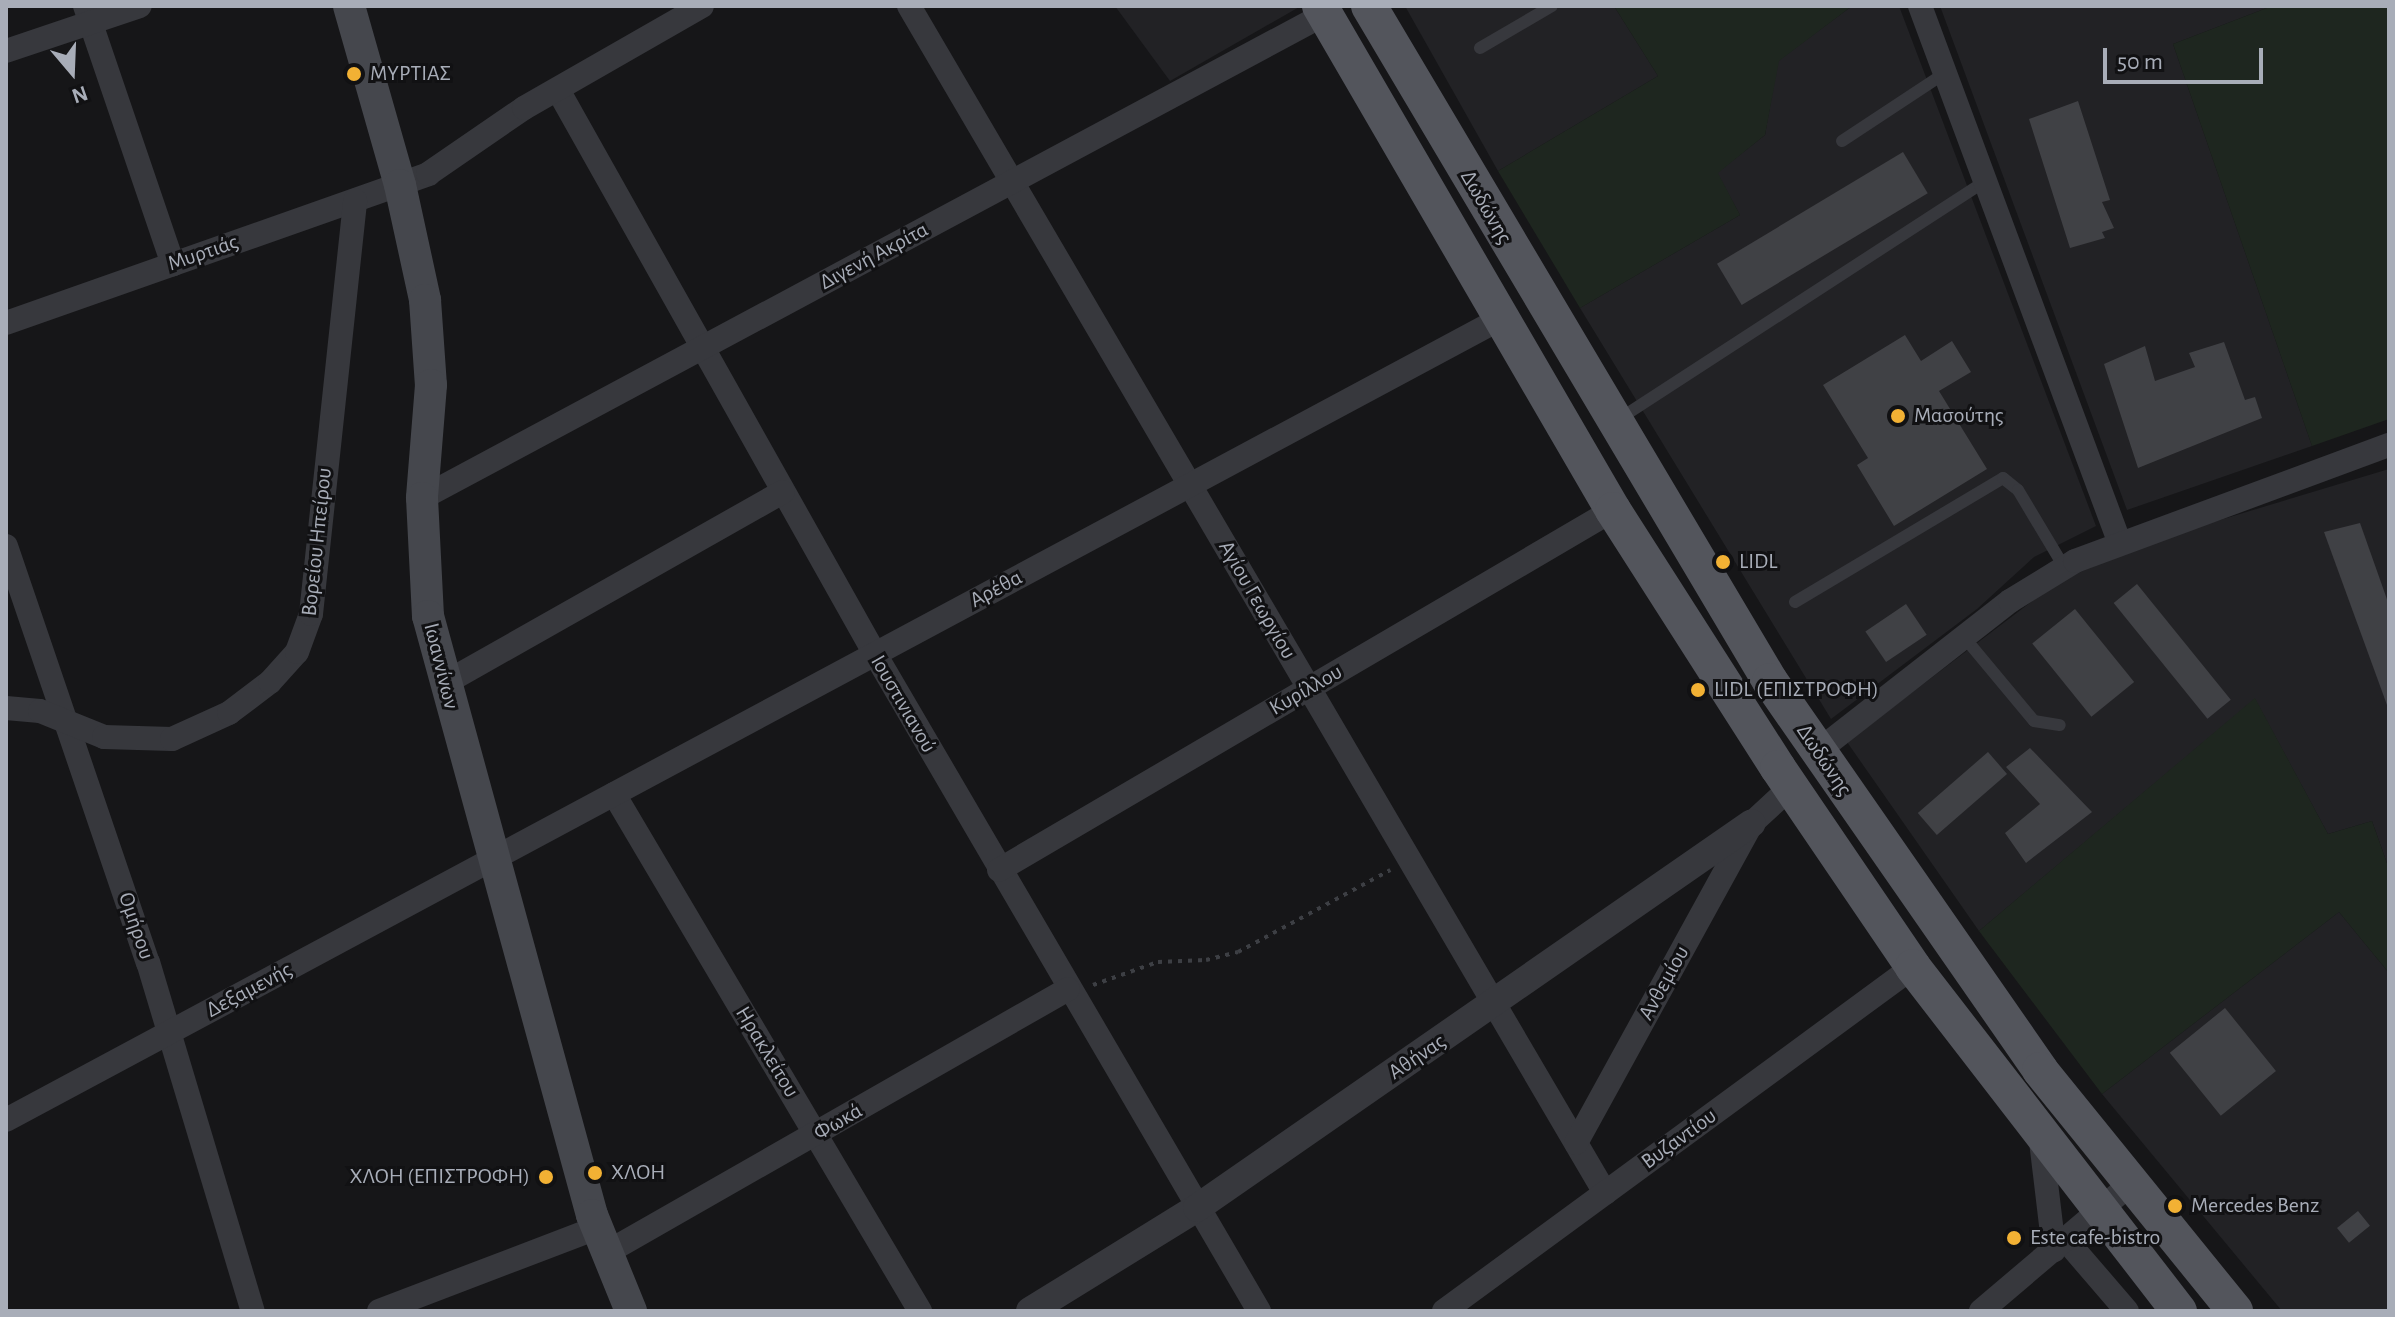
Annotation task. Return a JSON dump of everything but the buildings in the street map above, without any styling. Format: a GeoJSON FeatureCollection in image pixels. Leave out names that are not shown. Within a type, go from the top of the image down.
{"type":"FeatureCollection","features":[{"type":"Feature","properties":{"kind":"main road","name":"Ιωαννίνων"},"geometry":{"type":"LineString","coordinates":[[349,6],[400,185],[429,335],[431,385],[422,498],[424,593],[492,859],[601,1240],[631,1311]]}},
{"type":"Feature","properties":{"kind":"main road","name":"Δωδώνης"},"geometry":{"type":"LineString","coordinates":[[1369,6],[1613,423],[1818,751],[1966,968],[2135,1192],[2235,1311]]}},
{"type":"Feature","properties":{"kind":"main road","name":"Δωδώνης"},"geometry":{"type":"LineString","coordinates":[[1323,10],[1613,510],[1791,787],[1913,967],[2103,1217],[2179,1311]]}},
{"type":"Feature","properties":{"kind":"street"},"geometry":{"type":"LineString","coordinates":[[6,51],[88,14],[140,6]]}},
{"type":"Feature","properties":{"kind":"street","name":"Μυρτιάς"},"geometry":{"type":"LineString","coordinates":[[6,323],[400,185],[446,164],[558,90],[702,6]]}},
{"type":"Feature","properties":{"kind":"street","name":"Αγίου Γεωργίου"},"geometry":{"type":"LineString","coordinates":[[909,6],[1605,1193]]}},
{"type":"Feature","properties":{"kind":"street"},"geometry":{"type":"LineString","coordinates":[[1920,6],[2119,541]]}},
{"type":"Feature","properties":{"kind":"street","name":"Διγενή Ακρίτα"},"geometry":{"type":"LineString","coordinates":[[422,498],[1012,182],[1323,10]]}},
{"type":"Feature","properties":{"kind":"street"},"geometry":{"type":"LineString","coordinates":[[88,14],[173,264]]}},
{"type":"Feature","properties":{"kind":"street","name":"Ιουστινιανού"},"geometry":{"type":"LineString","coordinates":[[558,90],[999,870],[1259,1311]]}},
{"type":"Feature","properties":{"kind":"street","name":"Βορείου Ηπείρου"},"geometry":{"type":"LineString","coordinates":[[6,708],[40,711],[69,725],[120,740],[187,735],[246,702],[297,652],[311,614],[355,200]]}},
{"type":"Feature","properties":{"kind":"street","name":"Αρέθα"},"geometry":{"type":"LineString","coordinates":[[492,859],[1500,319]]}},
{"type":"Feature","properties":{"kind":"street"},"geometry":{"type":"LineString","coordinates":[[1818,751],[1964,637],[2064,567],[2119,541],[2389,445]]}},
{"type":"Feature","properties":{"kind":"street"},"geometry":{"type":"LineString","coordinates":[[445,683],[783,492]]}},
{"type":"Feature","properties":{"kind":"street","name":"Κυρίλλου"},"geometry":{"type":"LineString","coordinates":[[999,870],[1613,510]]}},
{"type":"Feature","properties":{"kind":"street","name":"Ομήρου"},"geometry":{"type":"LineString","coordinates":[[6,546],[69,725],[169,1033],[253,1311]]}},
{"type":"Feature","properties":{"kind":"street","name":"Αθήνας"},"geometry":{"type":"LineString","coordinates":[[1030,1311],[1197,1208],[1494,1004],[1752,823],[1791,787]]}},
{"type":"Feature","properties":{"kind":"street","name":"Ηρακλείτου"},"geometry":{"type":"LineString","coordinates":[[614,794],[920,1311]]}},
{"type":"Feature","properties":{"kind":"street","name":"Ανθεμίου"},"geometry":{"type":"LineString","coordinates":[[1576,1143],[1752,823]]}},
{"type":"Feature","properties":{"kind":"street","name":"Δεξαμενής"},"geometry":{"type":"LineString","coordinates":[[6,1120],[492,859]]}},
{"type":"Feature","properties":{"kind":"street","name":"Βυζαντίου"},"geometry":{"type":"LineString","coordinates":[[1444,1311],[1913,967]]}},
{"type":"Feature","properties":{"kind":"street","name":"Φωκά"},"geometry":{"type":"LineString","coordinates":[[379,1311],[601,1240],[816,1135],[1068,989]]}},
{"type":"Feature","properties":{"kind":"street"},"geometry":{"type":"LineString","coordinates":[[2040,1135],[2060,1244],[2127,1311]]}},
{"type":"Feature","properties":{"kind":"street"},"geometry":{"type":"LineString","coordinates":[[1981,1311],[2060,1244],[2135,1192]]}},
{"type":"Feature","properties":{"kind":"lane"},"geometry":{"type":"LineString","coordinates":[[1480,48],[1552,6]]}},
{"type":"Feature","properties":{"kind":"lane"},"geometry":{"type":"LineString","coordinates":[[1842,141],[1945,73]]}},
{"type":"Feature","properties":{"kind":"lane"},"geometry":{"type":"LineString","coordinates":[[1613,423],[1986,181]]}},
{"type":"Feature","properties":{"kind":"lane"},"geometry":{"type":"LineString","coordinates":[[1795,602],[2003,478],[2018,490],[2064,567]]}},
{"type":"Feature","properties":{"kind":"lane"},"geometry":{"type":"LineString","coordinates":[[1964,637],[2034,721],[2060,725]]}},
{"type":"Feature","properties":{"kind":"path"},"geometry":{"type":"LineString","coordinates":[[1068,989],[1158,962],[1206,960],[1238,952],[1410,859]]}},
{"type":"Feature","properties":{"kind":"shaded area"},"geometry":{"type":"Polygon","coordinates":[[[1115,6],[1301,6],[1170,81],[1115,6]]]}},
{"type":"Feature","properties":{"kind":"shaded area"},"geometry":{"type":"Polygon","coordinates":[[[1405,6],[1614,6],[1658,76],[1498,171],[1405,6]]]}},
{"type":"Feature","properties":{"kind":"shaded area"},"geometry":{"type":"Polygon","coordinates":[[[1614,6],[1852,6],[1779,61],[1765,135],[1718,173],[1740,215],[1580,308],[1498,171],[1658,76],[1614,6]]]}},
{"type":"Feature","properties":{"kind":"shaded area"},"geometry":{"type":"Polygon","coordinates":[[[1852,6],[1899,6],[2096,526],[2034,557],[1977,609],[1831,719],[1580,308],[1740,215],[1717,173],[1765,135],[1778,61],[1852,6]]]}},
{"type":"Feature","properties":{"kind":"shaded area"},"geometry":{"type":"Polygon","coordinates":[[[1940,6],[2272,6],[2173,44],[2312,446],[2127,510],[1940,6]]]}},
{"type":"Feature","properties":{"kind":"shaded area"},"geometry":{"type":"Polygon","coordinates":[[[2272,6],[2389,6],[2389,419],[2312,446],[2173,44],[2272,6]]]}},
{"type":"Feature","properties":{"kind":"shaded area"},"geometry":{"type":"Polygon","coordinates":[[[2389,469],[2389,869],[2372,821],[2328,834],[2255,699],[1979,931],[1847,742],[2064,577],[2167,536],[2389,469]]]}},
{"type":"Feature","properties":{"kind":"shaded area"},"geometry":{"type":"Polygon","coordinates":[[[2255,698],[2328,834],[2372,821],[2389,869],[2389,973],[2339,912],[2102,1094],[1979,931],[2255,698]]]}},
{"type":"Feature","properties":{"kind":"shaded area"},"geometry":{"type":"Polygon","coordinates":[[[2339,912],[2389,973],[2389,1311],[2282,1311],[2102,1094],[2339,912]]]}},
{"type":"Feature","properties":{"kind":"place","name":"ΜΥΡΤΙΑΣ"},"geometry":{"type":"Point","coordinates":[354,74]}},
{"type":"Feature","properties":{"kind":"place","name":"Μασούτης"},"geometry":{"type":"Point","coordinates":[1898,416]}},
{"type":"Feature","properties":{"kind":"place","name":"LIDL"},"geometry":{"type":"Point","coordinates":[1723,562]}},
{"type":"Feature","properties":{"kind":"place","name":"LIDL (ΕΠΙΣΤΡΟΦΗ)"},"geometry":{"type":"Point","coordinates":[1698,690]}},
{"type":"Feature","properties":{"kind":"place","name":"ΧΛΟΗ"},"geometry":{"type":"Point","coordinates":[595,1173]}},
{"type":"Feature","properties":{"kind":"place","name":"ΧΛΟΗ (ΕΠΙΣΤΡΟΦΗ)"},"geometry":{"type":"Point","coordinates":[546,1177]}},
{"type":"Feature","properties":{"kind":"place","name":"Mercedes Benz"},"geometry":{"type":"Point","coordinates":[2175,1206]}},
{"type":"Feature","properties":{"kind":"place","name":"Este cafe-bistro"},"geometry":{"type":"Point","coordinates":[2014,1238]}}]}
